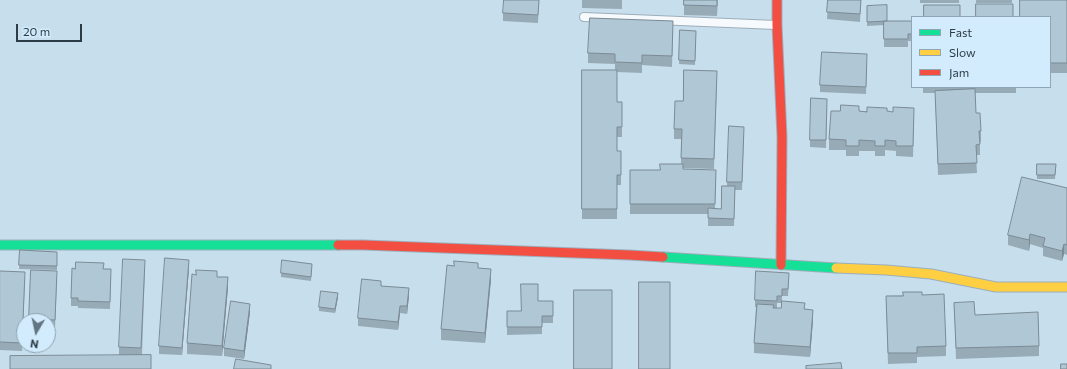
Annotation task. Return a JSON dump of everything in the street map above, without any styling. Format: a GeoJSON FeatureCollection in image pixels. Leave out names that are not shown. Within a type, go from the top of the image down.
{"type":"FeatureCollection","features":[{"type":"Feature","properties":{"kind":"street"},"geometry":{"type":"LineString","coordinates":[[777,0],[782,137],[781,265]]}},
{"type":"Feature","properties":{"kind":"street"},"geometry":{"type":"LineString","coordinates":[[0,245],[363,245],[628,254],[781,265],[886,270],[930,274],[996,287],[1067,287]]}},
{"type":"Feature","properties":{"kind":"lane"},"geometry":{"type":"LineString","coordinates":[[584,17],[777,25]]}},
{"type":"Feature","properties":{"kind":"building"},"geometry":{"type":"Polygon","coordinates":[[[504,0],[539,0],[538,15],[503,13],[504,0]]]}},
{"type":"Feature","properties":{"kind":"building"},"geometry":{"type":"Polygon","coordinates":[[[684,0],[717,0],[717,6],[684,5],[684,0]]]}},
{"type":"Feature","properties":{"kind":"building"},"geometry":{"type":"Polygon","coordinates":[[[828,0],[861,0],[860,14],[827,12],[828,0]]]}},
{"type":"Feature","properties":{"kind":"building"},"geometry":{"type":"Polygon","coordinates":[[[1020,0],[1067,0],[1067,63],[1051,63],[1051,16],[1020,16],[1020,0]]]}},
{"type":"Feature","properties":{"kind":"building"},"geometry":{"type":"Polygon","coordinates":[[[976,4],[1013,4],[1013,16],[976,16],[976,4]]]}},
{"type":"Feature","properties":{"kind":"building"},"geometry":{"type":"Polygon","coordinates":[[[887,5],[887,21],[867,22],[867,6],[887,5]]]}},
{"type":"Feature","properties":{"kind":"building"},"geometry":{"type":"Polygon","coordinates":[[[924,5],[960,5],[960,16],[924,16],[924,5]]]}},
{"type":"Feature","properties":{"kind":"building"},"geometry":{"type":"Polygon","coordinates":[[[590,18],[673,21],[672,56],[642,55],[642,63],[615,62],[615,54],[588,53],[590,18]]]}},
{"type":"Feature","properties":{"kind":"building"},"geometry":{"type":"Polygon","coordinates":[[[884,21],[911,21],[911,34],[908,34],[908,39],[884,39],[884,21]]]}},
{"type":"Feature","properties":{"kind":"building"},"geometry":{"type":"Polygon","coordinates":[[[680,30],[696,31],[695,61],[679,60],[680,30]]]}},
{"type":"Feature","properties":{"kind":"building"},"geometry":{"type":"Polygon","coordinates":[[[822,52],[867,54],[866,87],[820,85],[822,52]]]}},
{"type":"Feature","properties":{"kind":"building"},"geometry":{"type":"Polygon","coordinates":[[[582,70],[617,70],[617,102],[622,102],[622,127],[617,127],[617,151],[621,151],[621,175],[617,175],[617,209],[582,209],[582,70]]]}},
{"type":"Feature","properties":{"kind":"building"},"geometry":{"type":"Polygon","coordinates":[[[684,70],[717,71],[714,159],[681,158],[682,129],[674,129],[675,101],[683,101],[684,70]]]}},
{"type":"Feature","properties":{"kind":"building"},"geometry":{"type":"Polygon","coordinates":[[[975,89],[976,113],[980,113],[981,131],[979,131],[980,144],[976,145],[977,163],[938,164],[935,91],[975,89]]]}},
{"type":"Feature","properties":{"kind":"building"},"geometry":{"type":"Polygon","coordinates":[[[811,98],[827,99],[826,140],[810,140],[811,98]]]}},
{"type":"Feature","properties":{"kind":"building"},"geometry":{"type":"Polygon","coordinates":[[[841,105],[859,106],[859,111],[867,112],[867,107],[887,108],[887,111],[893,112],[893,107],[914,108],[913,146],[896,146],[896,141],[885,140],[885,146],[875,146],[875,141],[859,140],[859,146],[846,146],[846,140],[829,139],[831,111],[840,111],[841,105]]]}},
{"type":"Feature","properties":{"kind":"building"},"geometry":{"type":"Polygon","coordinates":[[[729,126],[744,127],[742,182],[727,182],[729,126]]]}},
{"type":"Feature","properties":{"kind":"building"},"geometry":{"type":"Polygon","coordinates":[[[660,164],[683,164],[683,169],[716,170],[715,204],[630,204],[630,170],[660,170],[660,164]]]}},
{"type":"Feature","properties":{"kind":"building"},"geometry":{"type":"Polygon","coordinates":[[[1037,164],[1056,164],[1055,175],[1037,175],[1037,164]]]}},
{"type":"Feature","properties":{"kind":"building"},"geometry":{"type":"Polygon","coordinates":[[[1022,177],[1067,188],[1067,245],[1064,244],[1062,251],[1043,246],[1045,238],[1030,234],[1029,240],[1008,235],[1022,177]]]}},
{"type":"Feature","properties":{"kind":"building"},"geometry":{"type":"Polygon","coordinates":[[[722,186],[735,186],[734,219],[708,218],[708,208],[721,209],[722,186]]]}},
{"type":"Feature","properties":{"kind":"building"},"geometry":{"type":"Polygon","coordinates":[[[20,250],[57,252],[57,266],[19,265],[20,250]]]}},
{"type":"Feature","properties":{"kind":"building"},"geometry":{"type":"Polygon","coordinates":[[[165,258],[189,260],[182,348],[159,346],[165,258]]]}},
{"type":"Feature","properties":{"kind":"building"},"geometry":{"type":"Polygon","coordinates":[[[123,259],[145,260],[141,348],[119,347],[123,259]]]}},
{"type":"Feature","properties":{"kind":"building"},"geometry":{"type":"Polygon","coordinates":[[[282,260],[312,264],[311,277],[281,273],[282,260]]]}},
{"type":"Feature","properties":{"kind":"building"},"geometry":{"type":"Polygon","coordinates":[[[454,261],[478,263],[478,268],[491,269],[485,333],[441,329],[447,265],[454,266],[454,261]]]}},
{"type":"Feature","properties":{"kind":"building"},"geometry":{"type":"Polygon","coordinates":[[[76,262],[104,263],[103,269],[111,269],[110,302],[78,301],[78,298],[71,298],[72,268],[75,269],[76,262]]]}},
{"type":"Feature","properties":{"kind":"building"},"geometry":{"type":"Polygon","coordinates":[[[31,270],[57,271],[55,313],[29,313],[31,270]]]}},
{"type":"Feature","properties":{"kind":"building"},"geometry":{"type":"Polygon","coordinates":[[[196,270],[217,271],[217,277],[228,277],[222,346],[187,343],[192,274],[196,275],[196,270]]]}},
{"type":"Feature","properties":{"kind":"building"},"geometry":{"type":"Polygon","coordinates":[[[0,271],[25,272],[23,313],[16,313],[16,343],[0,342],[0,271]]]}},
{"type":"Feature","properties":{"kind":"building"},"geometry":{"type":"Polygon","coordinates":[[[756,271],[789,273],[788,289],[782,289],[782,296],[777,296],[777,301],[755,300],[756,271]]]}},
{"type":"Feature","properties":{"kind":"building"},"geometry":{"type":"Polygon","coordinates":[[[362,279],[381,281],[381,286],[409,288],[407,306],[400,306],[398,322],[358,318],[362,279]]]}},
{"type":"Feature","properties":{"kind":"building"},"geometry":{"type":"Polygon","coordinates":[[[639,282],[670,282],[670,369],[639,369],[639,282]]]}},
{"type":"Feature","properties":{"kind":"building"},"geometry":{"type":"Polygon","coordinates":[[[521,284],[538,284],[538,301],[553,301],[553,316],[542,316],[542,327],[507,327],[507,311],[521,311],[521,284]]]}},
{"type":"Feature","properties":{"kind":"building"},"geometry":{"type":"Polygon","coordinates":[[[574,290],[612,290],[612,369],[574,369],[574,290]]]}},
{"type":"Feature","properties":{"kind":"building"},"geometry":{"type":"Polygon","coordinates":[[[321,291],[338,293],[335,309],[319,307],[321,291]]]}},
{"type":"Feature","properties":{"kind":"building"},"geometry":{"type":"Polygon","coordinates":[[[903,292],[922,292],[922,295],[944,294],[946,346],[917,347],[917,353],[888,353],[886,296],[903,296],[903,292]]]}},
{"type":"Feature","properties":{"kind":"building"},"geometry":{"type":"Polygon","coordinates":[[[231,301],[250,304],[244,351],[224,348],[231,301]]]}},
{"type":"Feature","properties":{"kind":"building"},"geometry":{"type":"Polygon","coordinates":[[[782,301],[805,303],[804,309],[813,310],[810,347],[754,343],[757,304],[774,305],[773,308],[781,308],[782,301]]]}},
{"type":"Feature","properties":{"kind":"building"},"geometry":{"type":"Polygon","coordinates":[[[974,302],[975,315],[1038,312],[1039,346],[956,348],[954,303],[974,302]]]}},
{"type":"Feature","properties":{"kind":"building"},"geometry":{"type":"Polygon","coordinates":[[[151,355],[151,369],[10,369],[10,356],[151,355]]]}},
{"type":"Feature","properties":{"kind":"building"},"geometry":{"type":"Polygon","coordinates":[[[236,359],[271,365],[271,369],[234,369],[236,359]]]}},
{"type":"Feature","properties":{"kind":"building"},"geometry":{"type":"Polygon","coordinates":[[[841,363],[842,369],[806,369],[806,366],[841,363]]]}},
{"type":"Feature","properties":{"kind":"building"},"geometry":{"type":"Polygon","coordinates":[[[1061,364],[1067,364],[1067,369],[1061,369],[1061,364]]]}},
{"type":"Feature","properties":{"kind":"traffic: fast"},"geometry":{"type":"LineString","coordinates":[[0,245],[338,245]]}},
{"type":"Feature","properties":{"kind":"traffic: fast"},"geometry":{"type":"LineString","coordinates":[[663,257],[836,268]]}},
{"type":"Feature","properties":{"kind":"traffic: slow"},"geometry":{"type":"LineString","coordinates":[[836,268],[931,274],[996,287],[1067,287]]}},
{"type":"Feature","properties":{"kind":"traffic: jam"},"geometry":{"type":"LineString","coordinates":[[777,0],[782,137],[781,265]]}},
{"type":"Feature","properties":{"kind":"traffic: jam"},"geometry":{"type":"LineString","coordinates":[[338,245],[663,257]]}}]}
